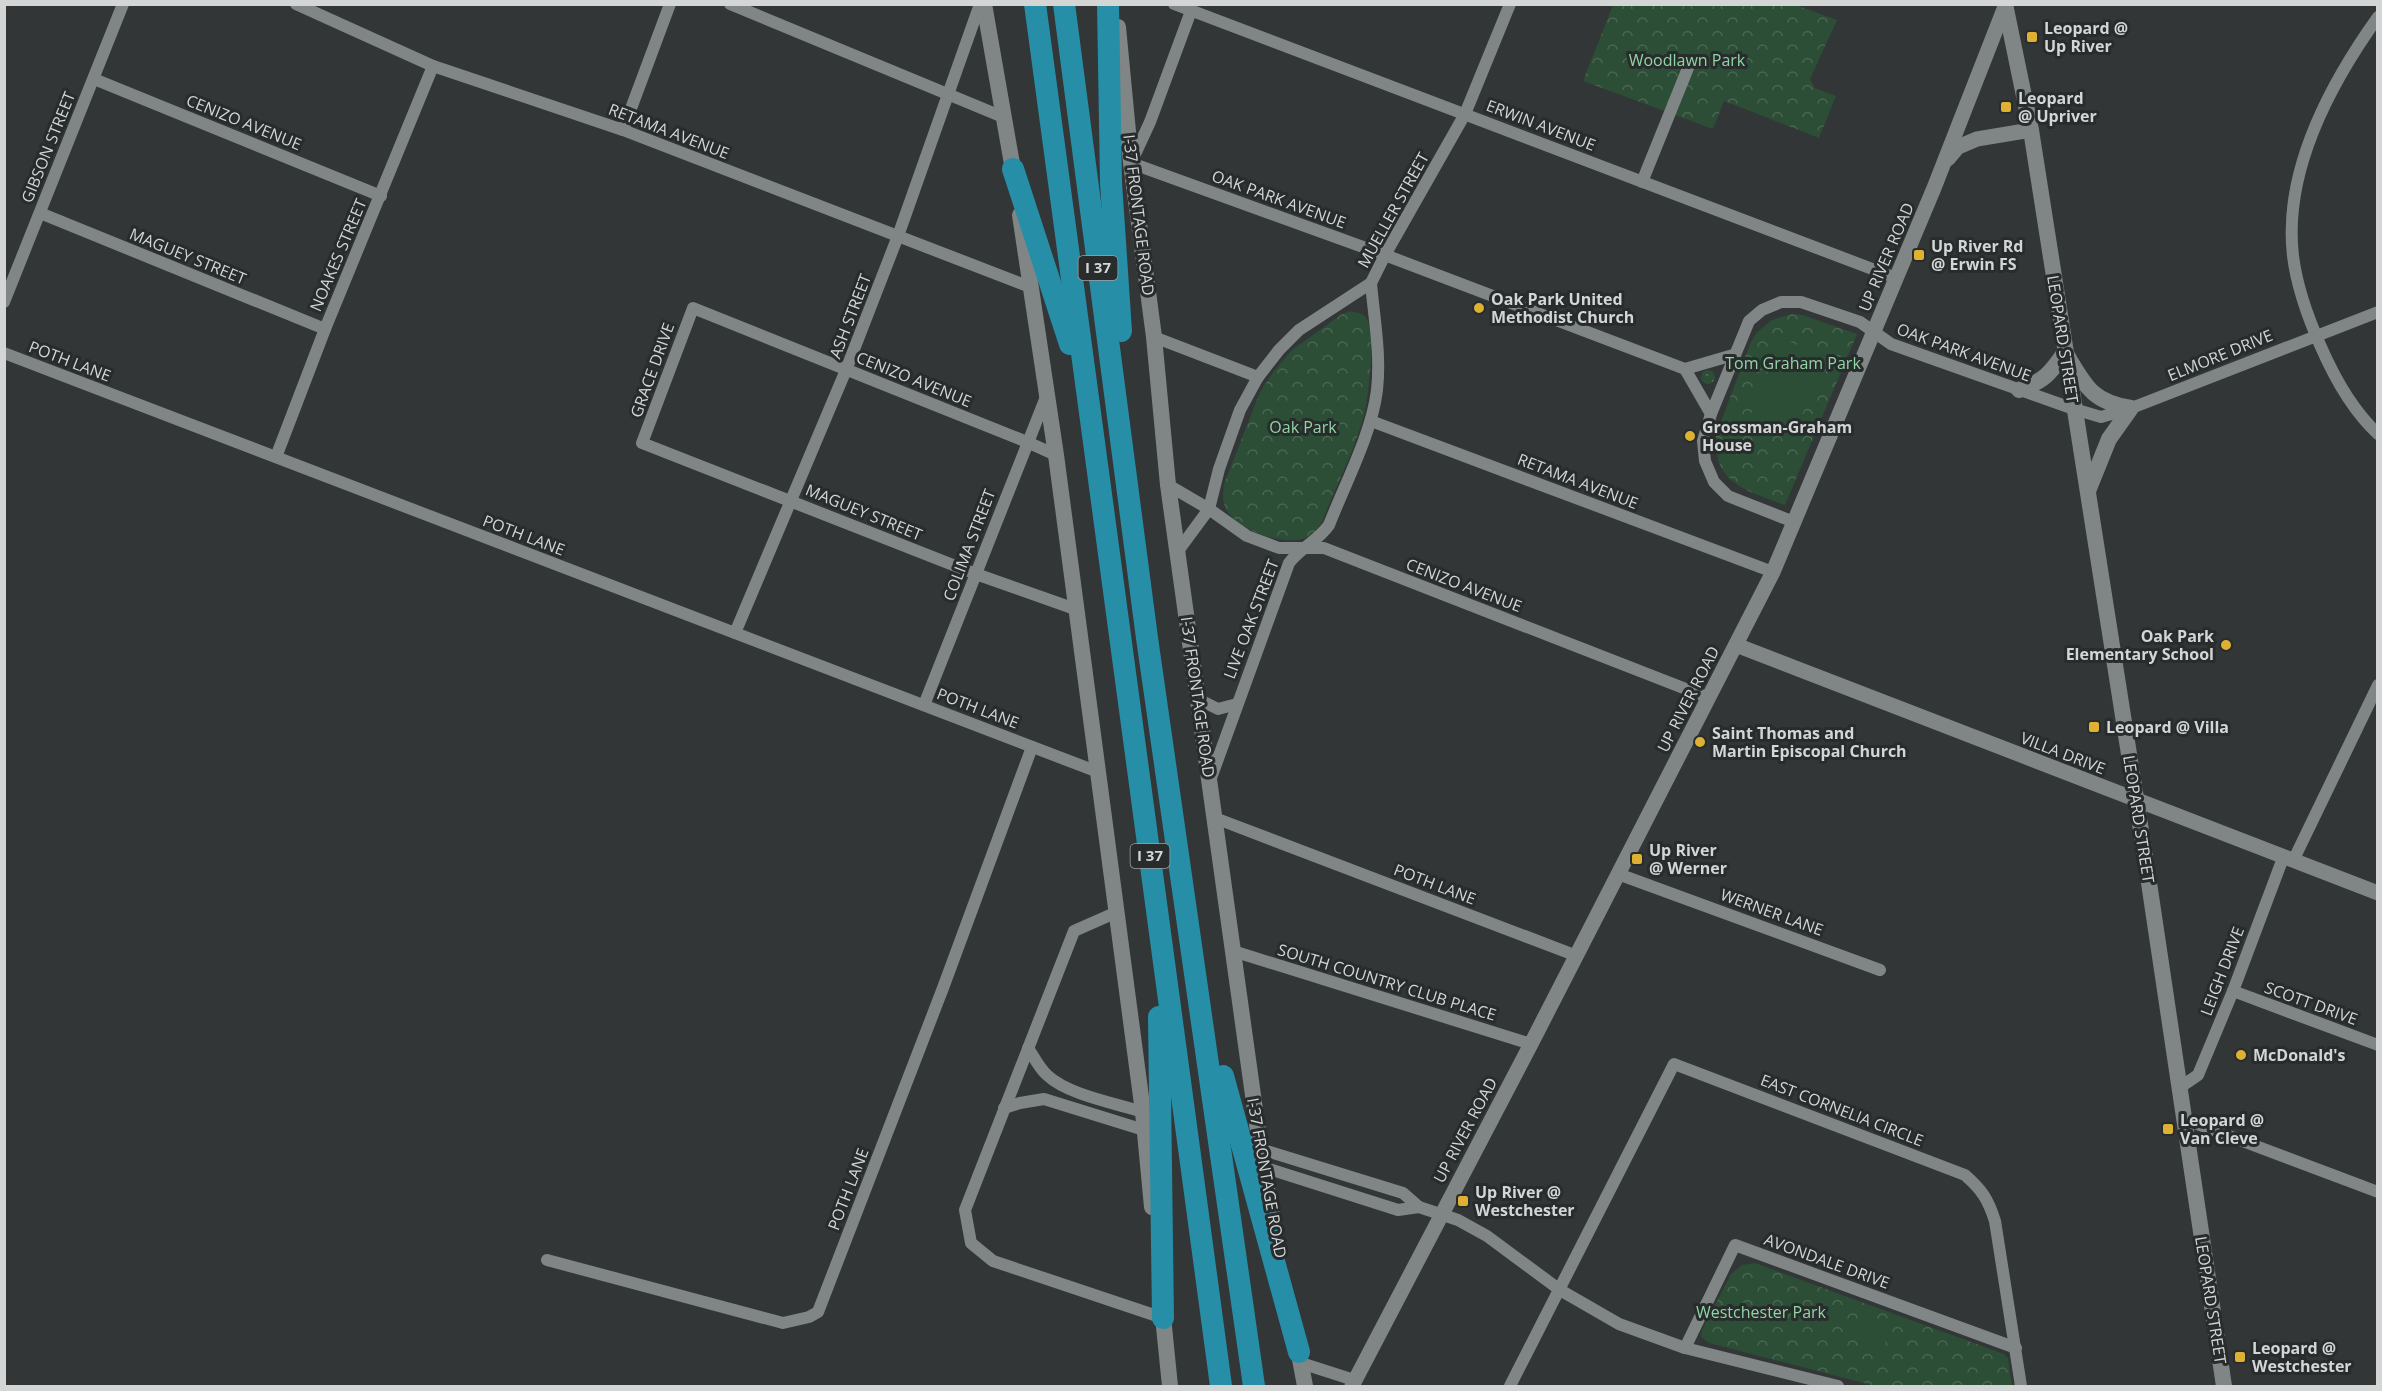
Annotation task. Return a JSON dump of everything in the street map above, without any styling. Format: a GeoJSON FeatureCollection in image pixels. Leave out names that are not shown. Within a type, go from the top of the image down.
{"type":"FeatureCollection","features":[{"type":"Feature","properties":{"kind":"highway","name":"I 37"},"geometry":{"type":"LineString","coordinates":[[1035,4],[1221,1386]]}},
{"type":"Feature","properties":{"kind":"highway","name":"I 37"},"geometry":{"type":"LineString","coordinates":[[1064,4],[1133,532],[1254,1386]]}},
{"type":"Feature","properties":{"kind":"highway"},"geometry":{"type":"LineString","coordinates":[[1108,4],[1111,183],[1119,312],[1136,487],[1133,532]]}},
{"type":"Feature","properties":{"kind":"highway"},"geometry":{"type":"LineString","coordinates":[[1013,169],[1090,404]]}},
{"type":"Feature","properties":{"kind":"highway"},"geometry":{"type":"LineString","coordinates":[[1163,1318],[1159,1008],[1164,955]]}},
{"type":"Feature","properties":{"kind":"highway"},"geometry":{"type":"LineString","coordinates":[[1198,987],[1300,1357]]}},
{"type":"Feature","properties":{"kind":"main road"},"geometry":{"type":"LineString","coordinates":[[982,4],[1013,169],[1056,455],[1143,1112],[1170,1386]]}},
{"type":"Feature","properties":{"kind":"main road","name":"I-37 FRONTAGE ROAD"},"geometry":{"type":"LineString","coordinates":[[1116,4],[1131,163],[1154,337],[1168,485],[1260,1149],[1305,1386]]}},
{"type":"Feature","properties":{"kind":"main road","name":"LEOPARD STREET"},"geometry":{"type":"LineString","coordinates":[[2006,5],[2031,130],[2136,801],[2224,1386]]}},
{"type":"Feature","properties":{"kind":"main road"},"geometry":{"type":"LineString","coordinates":[[2019,390],[2038,383],[2047,376],[2065,352],[2087,389],[2096,397],[2115,406],[2132,408],[2109,439],[2087,492]]}},
{"type":"Feature","properties":{"kind":"street","name":"GIBSON STREET"},"geometry":{"type":"LineString","coordinates":[[4,302],[123,4]]}},
{"type":"Feature","properties":{"kind":"street","name":"RETAMA AVENUE"},"geometry":{"type":"LineString","coordinates":[[296,4],[433,66],[623,130],[1030,287]]}},
{"type":"Feature","properties":{"kind":"street"},"geometry":{"type":"LineString","coordinates":[[623,130],[670,4]]}},
{"type":"Feature","properties":{"kind":"street"},"geometry":{"type":"LineString","coordinates":[[730,4],[1003,117]]}},
{"type":"Feature","properties":{"kind":"street","name":"ASH STREET"},"geometry":{"type":"LineString","coordinates":[[735,633],[846,370],[898,236],[982,4]]}},
{"type":"Feature","properties":{"kind":"street","name":"ERWIN AVENUE"},"geometry":{"type":"LineString","coordinates":[[1174,4],[1896,278]]}},
{"type":"Feature","properties":{"kind":"street","name":"MUELLER STREET"},"geometry":{"type":"LineString","coordinates":[[1178,551],[1209,509],[1229,439],[1240,410],[1258,377],[1279,350],[1299,330],[1371,283],[1465,114],[1510,4]]}},
{"type":"Feature","properties":{"kind":"street","name":"UP RIVER ROAD"},"geometry":{"type":"LineString","coordinates":[[1353,1383],[1532,1044],[1773,572],[1943,166],[2006,5]]}},
{"type":"Feature","properties":{"kind":"street"},"geometry":{"type":"LineString","coordinates":[[1131,163],[1150,122],[1191,11]]}},
{"type":"Feature","properties":{"kind":"street"},"geometry":{"type":"LineString","coordinates":[[2378,17],[2342,73],[2307,150],[2297,184],[2292,227],[2293,256],[2298,283],[2316,335],[2343,392],[2378,434]]}},
{"type":"Feature","properties":{"kind":"street","name":"NOAKES STREET"},"geometry":{"type":"LineString","coordinates":[[276,457],[325,329],[433,66]]}},
{"type":"Feature","properties":{"kind":"street"},"geometry":{"type":"LineString","coordinates":[[1642,182],[1688,68]]}},
{"type":"Feature","properties":{"kind":"street","name":"CENIZO AVENUE"},"geometry":{"type":"LineString","coordinates":[[94,79],[381,196]]}},
{"type":"Feature","properties":{"kind":"street"},"geometry":{"type":"LineString","coordinates":[[1127,121],[1135,124],[1150,122]]}},
{"type":"Feature","properties":{"kind":"street"},"geometry":{"type":"LineString","coordinates":[[1943,166],[1958,147],[1967,143],[2031,130]]}},
{"type":"Feature","properties":{"kind":"street","name":"OAK PARK AVENUE"},"geometry":{"type":"LineString","coordinates":[[1131,163],[1385,255],[1685,369]]}},
{"type":"Feature","properties":{"kind":"street","name":"MAGUEY STREET"},"geometry":{"type":"LineString","coordinates":[[40,213],[325,329]]}},
{"type":"Feature","properties":{"kind":"street","name":"LIVE OAK STREET"},"geometry":{"type":"LineString","coordinates":[[1210,779],[1288,563],[1295,555],[1322,536],[1329,525],[1371,421],[1377,392],[1379,364],[1371,283]]}},
{"type":"Feature","properties":{"kind":"street","name":"OAK PARK AVENUE"},"geometry":{"type":"LineString","coordinates":[[1794,522],[1728,496],[1714,482],[1704,461],[1703,441],[1711,414],[1733,355],[1749,321],[1762,310],[1781,302],[1801,302],[1860,322],[1892,344],[2074,409]]}},
{"type":"Feature","properties":{"kind":"street","name":"CENIZO AVENUE"},"geometry":{"type":"LineString","coordinates":[[693,308],[1056,455]]}},
{"type":"Feature","properties":{"kind":"street","name":"GRACE DRIVE"},"geometry":{"type":"LineString","coordinates":[[642,443],[693,308]]}},
{"type":"Feature","properties":{"kind":"street","name":"ELMORE DRIVE"},"geometry":{"type":"LineString","coordinates":[[2074,409],[2101,417],[2132,408],[2378,312]]}},
{"type":"Feature","properties":{"kind":"street"},"geometry":{"type":"LineString","coordinates":[[1154,337],[1258,377]]}},
{"type":"Feature","properties":{"kind":"street","name":"POTH LANE"},"geometry":{"type":"LineString","coordinates":[[4,353],[1098,772]]}},
{"type":"Feature","properties":{"kind":"street"},"geometry":{"type":"LineString","coordinates":[[1711,414],[1685,369],[1733,355]]}},
{"type":"Feature","properties":{"kind":"street","name":"COLIMA STREET"},"geometry":{"type":"LineString","coordinates":[[924,705],[1046,397]]}},
{"type":"Feature","properties":{"kind":"street","name":"RETAMA AVENUE"},"geometry":{"type":"LineString","coordinates":[[1371,421],[1773,572]]}},
{"type":"Feature","properties":{"kind":"street","name":"MAGUEY STREET"},"geometry":{"type":"LineString","coordinates":[[642,443],[976,574],[1075,609]]}},
{"type":"Feature","properties":{"kind":"street","name":"CENIZO AVENUE"},"geometry":{"type":"LineString","coordinates":[[1168,485],[1209,509],[1247,536],[1279,548],[1324,548],[1709,698]]}},
{"type":"Feature","properties":{"kind":"street","name":"VILLA DRIVE"},"geometry":{"type":"LineString","coordinates":[[1736,645],[2378,893]]}},
{"type":"Feature","properties":{"kind":"street","name":"LEIGH DRIVE"},"geometry":{"type":"LineString","coordinates":[[2179,1088],[2198,1075],[2288,859],[2378,685]]}},
{"type":"Feature","properties":{"kind":"street","name":"LIVE OAK STREET"},"geometry":{"type":"LineString","coordinates":[[1198,699],[1218,708],[1237,704]]}},
{"type":"Feature","properties":{"kind":"street","name":"POTH LANE"},"geometry":{"type":"LineString","coordinates":[[548,1260],[783,1323],[809,1317],[818,1312],[939,1000],[1032,747]]}},
{"type":"Feature","properties":{"kind":"street","name":"POTH LANE"},"geometry":{"type":"LineString","coordinates":[[1215,818],[1576,956]]}},
{"type":"Feature","properties":{"kind":"street","name":"WERNER LANE"},"geometry":{"type":"LineString","coordinates":[[1618,874],[1880,970]]}},
{"type":"Feature","properties":{"kind":"street"},"geometry":{"type":"LineString","coordinates":[[1117,912],[1074,931],[966,1210],[971,1243],[993,1261],[1163,1318]]}},
{"type":"Feature","properties":{"kind":"street","name":"SOUTH COUNTRY CLUB PLACE"},"geometry":{"type":"LineString","coordinates":[[1233,951],[1532,1044]]}},
{"type":"Feature","properties":{"kind":"street","name":"SCOTT DRIVE"},"geometry":{"type":"LineString","coordinates":[[2233,991],[2378,1045]]}},
{"type":"Feature","properties":{"kind":"street"},"geometry":{"type":"LineString","coordinates":[[1028,1048],[1047,1075],[1072,1090],[1143,1112]]}},
{"type":"Feature","properties":{"kind":"street","name":"EAST CORNELIA CIRCLE"},"geometry":{"type":"LineString","coordinates":[[1560,1290],[1674,1064],[1965,1175],[1979,1187],[1989,1201],[1995,1221],[2016,1348]]}},
{"type":"Feature","properties":{"kind":"street"},"geometry":{"type":"LineString","coordinates":[[1067,1106],[1072,1090]]}},
{"type":"Feature","properties":{"kind":"street"},"geometry":{"type":"LineString","coordinates":[[1004,1108],[1044,1099],[1144,1130]]}},
{"type":"Feature","properties":{"kind":"street"},"geometry":{"type":"LineString","coordinates":[[2184,1119],[2378,1192]]}},
{"type":"Feature","properties":{"kind":"street"},"geometry":{"type":"LineString","coordinates":[[1260,1149],[1403,1193],[1419,1207],[1441,1214],[1487,1236],[1560,1290],[1619,1324],[1685,1348],[1838,1386]]}},
{"type":"Feature","properties":{"kind":"street"},"geometry":{"type":"LineString","coordinates":[[1263,1167],[1398,1210],[1419,1207]]}},
{"type":"Feature","properties":{"kind":"street","name":"AVONDALE DRIVE"},"geometry":{"type":"LineString","coordinates":[[1685,1348],[1735,1245],[2016,1348]]}},
{"type":"Feature","properties":{"kind":"street"},"geometry":{"type":"LineString","coordinates":[[1510,1386],[1560,1290]]}},
{"type":"Feature","properties":{"kind":"street"},"geometry":{"type":"LineString","coordinates":[[2016,1348],[2021,1386]]}},
{"type":"Feature","properties":{"kind":"street"},"geometry":{"type":"LineString","coordinates":[[1300,1357],[1353,1383]]}},
{"type":"Feature","properties":{"kind":"green space","name":"Woodlawn Park"},"geometry":{"type":"Polygon","coordinates":[[[1613,5],[1796,5],[1837,20],[1810,79],[1815,88],[1836,96],[1819,138],[1724,101],[1713,129],[1583,81],[1613,5]]]}},
{"type":"Feature","properties":{"kind":"green space","name":"Oak Park"},"geometry":{"type":"Polygon","coordinates":[[[1351,311],[1364,315],[1368,322],[1371,347],[1366,406],[1350,455],[1322,522],[1313,533],[1295,540],[1272,538],[1260,534],[1230,515],[1225,507],[1223,496],[1224,484],[1260,392],[1292,350],[1342,314],[1351,311]]]}},
{"type":"Feature","properties":{"kind":"green space","name":"Tom Graham Park"},"geometry":{"type":"Polygon","coordinates":[[[1791,314],[1803,315],[1857,334],[1785,505],[1746,490],[1726,475],[1716,452],[1716,435],[1750,344],[1757,332],[1772,320],[1791,314]]]}},
{"type":"Feature","properties":{"kind":"green space"},"geometry":{"type":"Polygon","coordinates":[[[1783,339],[1826,357],[1791,441],[1747,424],[1783,339]]]}},
{"type":"Feature","properties":{"kind":"green space"},"geometry":{"type":"Polygon","coordinates":[[[1708,370],[1713,372],[1715,377],[1713,382],[1708,384],[1703,382],[1701,377],[1703,372],[1708,370]]]}},
{"type":"Feature","properties":{"kind":"green space","name":"Westchester Park"},"geometry":{"type":"Polygon","coordinates":[[[1755,1263],[2004,1354],[2008,1358],[2012,1386],[1875,1386],[1709,1343],[1701,1337],[1702,1330],[1731,1274],[1742,1265],[1755,1263]]]}},
{"type":"Feature","properties":{"kind":"green space"},"geometry":{"type":"Polygon","coordinates":[[[1863,1323],[1889,1331],[1883,1349],[1857,1341],[1863,1323]]]}},
{"type":"Feature","properties":{"kind":"place","name":"Leopard @ Up River"},"geometry":{"type":"Point","coordinates":[2032,37]}},
{"type":"Feature","properties":{"kind":"place","name":"Leopard @ Upriver"},"geometry":{"type":"Point","coordinates":[2006,107]}},
{"type":"Feature","properties":{"kind":"place","name":"Up River Rd @ Erwin FS"},"geometry":{"type":"Point","coordinates":[1919,255]}},
{"type":"Feature","properties":{"kind":"place","name":"Oak Park United Methodist Church"},"geometry":{"type":"Point","coordinates":[1479,308]}},
{"type":"Feature","properties":{"kind":"place","name":"Grossman-Graham House"},"geometry":{"type":"Point","coordinates":[1690,436]}},
{"type":"Feature","properties":{"kind":"place","name":"Oak Park Elementary School"},"geometry":{"type":"Point","coordinates":[2226,645]}},
{"type":"Feature","properties":{"kind":"place","name":"Leopard @ Villa"},"geometry":{"type":"Point","coordinates":[2094,727]}},
{"type":"Feature","properties":{"kind":"place","name":"Saint Thomas and Martin Episcopal Church"},"geometry":{"type":"Point","coordinates":[1700,742]}},
{"type":"Feature","properties":{"kind":"place","name":"Up River @ Werner"},"geometry":{"type":"Point","coordinates":[1637,859]}},
{"type":"Feature","properties":{"kind":"place","name":"McDonald's"},"geometry":{"type":"Point","coordinates":[2241,1055]}},
{"type":"Feature","properties":{"kind":"place","name":"Leopard @ Van Cleve"},"geometry":{"type":"Point","coordinates":[2168,1129]}},
{"type":"Feature","properties":{"kind":"place","name":"Up River @ Westchester"},"geometry":{"type":"Point","coordinates":[1463,1201]}},
{"type":"Feature","properties":{"kind":"place","name":"Leopard @ Westchester"},"geometry":{"type":"Point","coordinates":[2240,1357]}}]}
